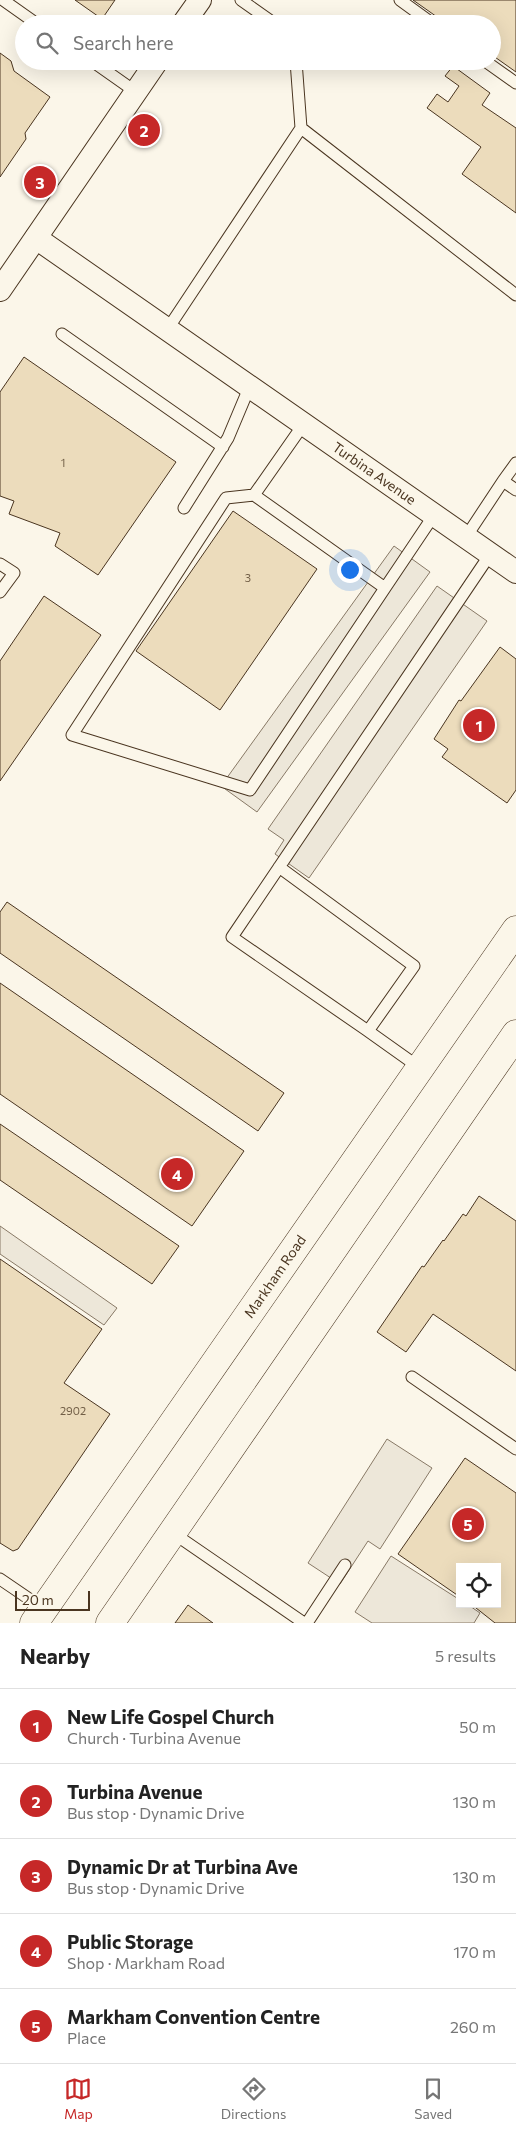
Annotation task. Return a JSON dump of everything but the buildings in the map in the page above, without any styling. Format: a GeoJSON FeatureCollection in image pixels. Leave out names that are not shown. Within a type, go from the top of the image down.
{"type":"FeatureCollection","features":[{"type":"Feature","properties":{"kind":"main road","name":"Markham Road"},"geometry":{"type":"LineString","coordinates":[[39,1616],[516,930]]}},
{"type":"Feature","properties":{"kind":"main road"},"geometry":{"type":"LineString","coordinates":[[110,1623],[516,1034]]}},
{"type":"Feature","properties":{"kind":"street"},"geometry":{"type":"LineString","coordinates":[[189,15],[200,0]]}},
{"type":"Feature","properties":{"kind":"street"},"geometry":{"type":"LineString","coordinates":[[3,278],[36,238],[151,70]]}},
{"type":"Feature","properties":{"kind":"street","name":"Turbina Avenue"},"geometry":{"type":"LineString","coordinates":[[36,238],[516,572]]}},
{"type":"Feature","properties":{"kind":"lane"},"geometry":{"type":"LineString","coordinates":[[3,0],[24,15]]}},
{"type":"Feature","properties":{"kind":"lane"},"geometry":{"type":"LineString","coordinates":[[241,0],[262,15]]}},
{"type":"Feature","properties":{"kind":"lane"},"geometry":{"type":"LineString","coordinates":[[400,0],[421,15]]}},
{"type":"Feature","properties":{"kind":"lane"},"geometry":{"type":"LineString","coordinates":[[105,70],[136,92]]}},
{"type":"Feature","properties":{"kind":"lane"},"geometry":{"type":"LineString","coordinates":[[167,330],[301,128],[297,70]]}},
{"type":"Feature","properties":{"kind":"lane"},"geometry":{"type":"LineString","coordinates":[[498,70],[516,83]]}},
{"type":"Feature","properties":{"kind":"lane"},"geometry":{"type":"LineString","coordinates":[[301,128],[516,295]]}},
{"type":"Feature","properties":{"kind":"lane"},"geometry":{"type":"LineString","coordinates":[[62,334],[223,447]]}},
{"type":"Feature","properties":{"kind":"lane"},"geometry":{"type":"LineString","coordinates":[[184,508],[223,447],[249,388]]}},
{"type":"Feature","properties":{"kind":"lane"},"geometry":{"type":"LineString","coordinates":[[254,495],[303,425]]}},
{"type":"Feature","properties":{"kind":"lane"},"geometry":{"type":"LineString","coordinates":[[466,537],[516,463]]}},
{"type":"Feature","properties":{"kind":"lane"},"geometry":{"type":"LineString","coordinates":[[503,481],[516,490]]}},
{"type":"Feature","properties":{"kind":"lane"},"geometry":{"type":"LineString","coordinates":[[385,588],[254,495],[226,498],[72,735],[250,790],[434,515]]}},
{"type":"Feature","properties":{"kind":"lane"},"geometry":{"type":"LineString","coordinates":[[420,1068],[232,937],[491,553]]}},
{"type":"Feature","properties":{"kind":"lane"},"geometry":{"type":"LineString","coordinates":[[0,564],[14,573],[0,592]]}},
{"type":"Feature","properties":{"kind":"lane"},"geometry":{"type":"LineString","coordinates":[[279,867],[414,966],[368,1031]]}},
{"type":"Feature","properties":{"kind":"lane"},"geometry":{"type":"LineString","coordinates":[[412,1376],[516,1449]]}},
{"type":"Feature","properties":{"kind":"lane"},"geometry":{"type":"LineString","coordinates":[[173,1533],[305,1623],[345,1565]]}},
{"type":"Feature","properties":{"kind":"lane"},"geometry":{"type":"LineString","coordinates":[[0,1579],[39,1616]]}},
{"type":"Feature","properties":{"kind":"shaded area"},"geometry":{"type":"Polygon","coordinates":[[[394,546],[430,572],[257,812],[221,786],[394,546]]]}},
{"type":"Feature","properties":{"kind":"shaded area"},"geometry":{"type":"Polygon","coordinates":[[[437,586],[487,621],[309,878],[275,854],[284,840],[268,829],[437,586]]]}},
{"type":"Feature","properties":{"kind":"shaded area"},"geometry":{"type":"Polygon","coordinates":[[[0,1226],[117,1308],[104,1325],[0,1254],[0,1226]]]}},
{"type":"Feature","properties":{"kind":"shaded area"},"geometry":{"type":"Polygon","coordinates":[[[387,1439],[432,1468],[380,1549],[368,1541],[340,1584],[308,1563],[387,1439]]]}},
{"type":"Feature","properties":{"kind":"shaded area"},"geometry":{"type":"Polygon","coordinates":[[[391,1556],[456,1597],[456,1608],[473,1608],[480,1613],[474,1623],[372,1623],[355,1612],[391,1556]]]}},
{"type":"Feature","properties":{"kind":"place","name":"Turbina Avenue"},"geometry":{"type":"Point","coordinates":[144,130]}},
{"type":"Feature","properties":{"kind":"place","name":"Dynamic Dr at Turbina Ave"},"geometry":{"type":"Point","coordinates":[40,182]}},
{"type":"Feature","properties":{"kind":"place","name":"New Life Gospel Church"},"geometry":{"type":"Point","coordinates":[479,725]}},
{"type":"Feature","properties":{"kind":"place","name":"Public Storage"},"geometry":{"type":"Point","coordinates":[177,1174]}},
{"type":"Feature","properties":{"kind":"place","name":"Markham Convention Centre"},"geometry":{"type":"Point","coordinates":[468,1524]}}]}
